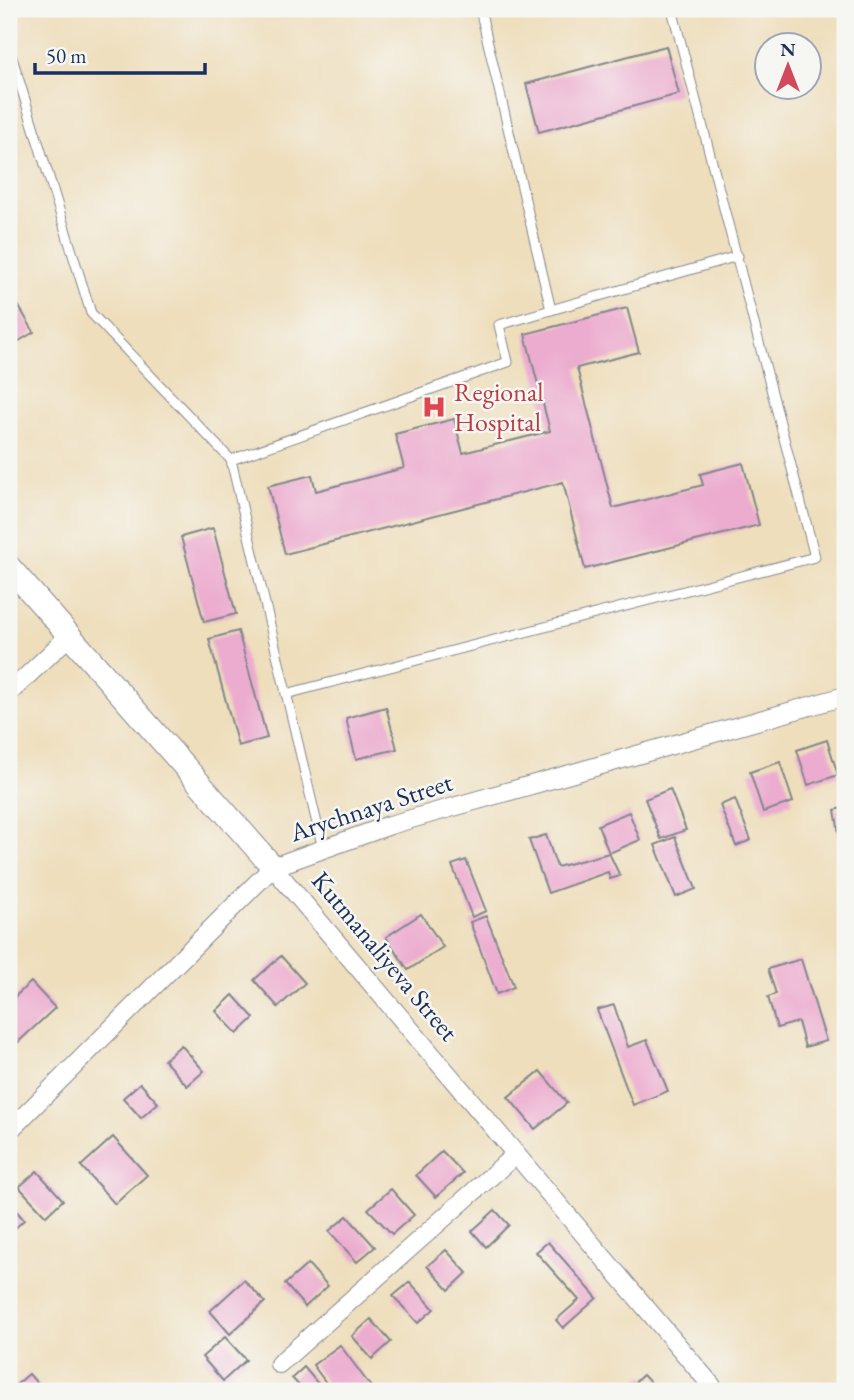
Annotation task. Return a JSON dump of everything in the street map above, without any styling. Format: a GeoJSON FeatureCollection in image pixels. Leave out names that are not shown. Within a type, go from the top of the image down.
{"type":"FeatureCollection","features":[{"type":"Feature","properties":{"kind":"street","name":"Kutmanaliyeva Street"},"geometry":{"type":"LineString","coordinates":[[9,567],[273,867],[516,1154],[708,1389]]}},
{"type":"Feature","properties":{"kind":"street"},"geometry":{"type":"LineString","coordinates":[[9,693],[69,636]]}},
{"type":"Feature","properties":{"kind":"street","name":"Arychnaya Street"},"geometry":{"type":"LineString","coordinates":[[9,1131],[273,867],[390,825],[845,696]]}},
{"type":"Feature","properties":{"kind":"street"},"geometry":{"type":"LineString","coordinates":[[279,1364],[516,1154]]}},
{"type":"Feature","properties":{"kind":"lane"},"geometry":{"type":"LineString","coordinates":[[480,9],[551,310]]}},
{"type":"Feature","properties":{"kind":"lane"},"geometry":{"type":"LineString","coordinates":[[286,694],[815,557],[672,9]]}},
{"type":"Feature","properties":{"kind":"lane"},"geometry":{"type":"LineString","coordinates":[[9,48],[91,313],[231,460],[323,849]]}},
{"type":"Feature","properties":{"kind":"lane"},"geometry":{"type":"LineString","coordinates":[[231,460],[508,362],[499,325],[738,256]]}},
{"type":"Feature","properties":{"kind":"building"},"geometry":{"type":"Polygon","coordinates":[[[666,46],[679,94],[539,132],[526,84],[666,46]]]}},
{"type":"Feature","properties":{"kind":"building"},"geometry":{"type":"Polygon","coordinates":[[[9,290],[34,332],[9,347],[9,290]]]}},
{"type":"Feature","properties":{"kind":"building"},"geometry":{"type":"Polygon","coordinates":[[[627,308],[639,352],[577,368],[613,508],[703,485],[700,474],[743,463],[759,525],[585,569],[563,482],[285,554],[268,486],[312,475],[316,491],[404,468],[395,434],[454,419],[463,453],[550,431],[525,334],[627,308]]]}},
{"type":"Feature","properties":{"kind":"building"},"geometry":{"type":"Polygon","coordinates":[[[213,528],[236,614],[204,622],[181,537],[213,528]]]}},
{"type":"Feature","properties":{"kind":"building"},"geometry":{"type":"Polygon","coordinates":[[[238,631],[267,738],[238,746],[209,639],[238,631]]]}},
{"type":"Feature","properties":{"kind":"building"},"geometry":{"type":"Polygon","coordinates":[[[386,707],[397,749],[356,759],[346,718],[386,707]]]}},
{"type":"Feature","properties":{"kind":"building"},"geometry":{"type":"Polygon","coordinates":[[[827,740],[838,775],[808,785],[797,750],[827,740]]]}},
{"type":"Feature","properties":{"kind":"building"},"geometry":{"type":"Polygon","coordinates":[[[780,762],[793,802],[763,812],[750,772],[780,762]]]}},
{"type":"Feature","properties":{"kind":"building"},"geometry":{"type":"Polygon","coordinates":[[[670,789],[686,830],[661,839],[645,799],[670,789]]]}},
{"type":"Feature","properties":{"kind":"building"},"geometry":{"type":"Polygon","coordinates":[[[735,799],[751,840],[736,846],[720,805],[735,799]]]}},
{"type":"Feature","properties":{"kind":"building"},"geometry":{"type":"Polygon","coordinates":[[[845,807],[845,844],[841,845],[835,810],[845,807]]]}},
{"type":"Feature","properties":{"kind":"building"},"geometry":{"type":"Polygon","coordinates":[[[629,812],[640,840],[609,853],[598,825],[629,812]]]}},
{"type":"Feature","properties":{"kind":"building"},"geometry":{"type":"Polygon","coordinates":[[[546,835],[557,867],[609,853],[620,876],[610,879],[608,872],[548,893],[529,840],[546,835]]]}},
{"type":"Feature","properties":{"kind":"building"},"geometry":{"type":"Polygon","coordinates":[[[675,837],[696,889],[676,897],[655,845],[675,837]]]}},
{"type":"Feature","properties":{"kind":"building"},"geometry":{"type":"Polygon","coordinates":[[[466,860],[486,911],[472,917],[452,865],[466,860]]]}},
{"type":"Feature","properties":{"kind":"building"},"geometry":{"type":"Polygon","coordinates":[[[421,914],[443,947],[408,970],[386,937],[421,914]]]}},
{"type":"Feature","properties":{"kind":"building"},"geometry":{"type":"Polygon","coordinates":[[[486,916],[514,987],[497,994],[470,922],[486,916]]]}},
{"type":"Feature","properties":{"kind":"building"},"geometry":{"type":"Polygon","coordinates":[[[281,956],[305,983],[278,1007],[254,980],[281,956]]]}},
{"type":"Feature","properties":{"kind":"building"},"geometry":{"type":"Polygon","coordinates":[[[801,959],[826,1041],[805,1047],[798,1022],[777,1028],[768,997],[776,994],[768,969],[801,959]]]}},
{"type":"Feature","properties":{"kind":"building"},"geometry":{"type":"Polygon","coordinates":[[[31,982],[55,1008],[15,1045],[9,1038],[9,1002],[31,982]]]}},
{"type":"Feature","properties":{"kind":"building"},"geometry":{"type":"Polygon","coordinates":[[[233,995],[254,1018],[237,1034],[216,1011],[233,995]]]}},
{"type":"Feature","properties":{"kind":"building"},"geometry":{"type":"Polygon","coordinates":[[[614,1005],[628,1047],[647,1040],[668,1091],[633,1105],[597,1010],[614,1005]]]}},
{"type":"Feature","properties":{"kind":"building"},"geometry":{"type":"Polygon","coordinates":[[[181,1045],[204,1071],[187,1086],[164,1060],[181,1045]]]}},
{"type":"Feature","properties":{"kind":"building"},"geometry":{"type":"Polygon","coordinates":[[[540,1071],[567,1103],[535,1129],[508,1097],[540,1071]]]}},
{"type":"Feature","properties":{"kind":"building"},"geometry":{"type":"Polygon","coordinates":[[[140,1083],[158,1103],[141,1118],[123,1098],[140,1083]]]}},
{"type":"Feature","properties":{"kind":"building"},"geometry":{"type":"Polygon","coordinates":[[[113,1137],[147,1175],[115,1204],[81,1166],[113,1137]]]}},
{"type":"Feature","properties":{"kind":"building"},"geometry":{"type":"Polygon","coordinates":[[[442,1151],[463,1173],[436,1197],[416,1175],[442,1151]]]}},
{"type":"Feature","properties":{"kind":"building"},"geometry":{"type":"Polygon","coordinates":[[[37,1171],[63,1200],[46,1216],[19,1187],[37,1171]]]}},
{"type":"Feature","properties":{"kind":"building"},"geometry":{"type":"Polygon","coordinates":[[[391,1189],[414,1215],[392,1234],[368,1209],[391,1189]]]}},
{"type":"Feature","properties":{"kind":"building"},"geometry":{"type":"Polygon","coordinates":[[[9,1202],[24,1220],[9,1234],[9,1202]]]}},
{"type":"Feature","properties":{"kind":"building"},"geometry":{"type":"Polygon","coordinates":[[[495,1210],[509,1225],[486,1247],[472,1231],[495,1210]]]}},
{"type":"Feature","properties":{"kind":"building"},"geometry":{"type":"Polygon","coordinates":[[[347,1216],[375,1247],[357,1262],[329,1231],[347,1216]]]}},
{"type":"Feature","properties":{"kind":"building"},"geometry":{"type":"Polygon","coordinates":[[[548,1242],[597,1298],[563,1328],[556,1320],[579,1300],[536,1252],[548,1242]]]}},
{"type":"Feature","properties":{"kind":"building"},"geometry":{"type":"Polygon","coordinates":[[[446,1250],[467,1273],[449,1290],[427,1266],[446,1250]]]}},
{"type":"Feature","properties":{"kind":"building"},"geometry":{"type":"Polygon","coordinates":[[[308,1264],[328,1286],[305,1307],[285,1284],[308,1264]]]}},
{"type":"Feature","properties":{"kind":"building"},"geometry":{"type":"Polygon","coordinates":[[[244,1280],[265,1302],[230,1334],[210,1311],[244,1280]]]}},
{"type":"Feature","properties":{"kind":"building"},"geometry":{"type":"Polygon","coordinates":[[[410,1282],[434,1309],[418,1323],[393,1296],[410,1282]]]}},
{"type":"Feature","properties":{"kind":"building"},"geometry":{"type":"Polygon","coordinates":[[[371,1319],[391,1342],[372,1359],[352,1336],[371,1319]]]}},
{"type":"Feature","properties":{"kind":"building"},"geometry":{"type":"Polygon","coordinates":[[[225,1337],[246,1360],[223,1381],[202,1357],[225,1337]]]}},
{"type":"Feature","properties":{"kind":"building"},"geometry":{"type":"Polygon","coordinates":[[[340,1345],[374,1391],[348,1391],[344,1385],[332,1391],[313,1365],[340,1345]]]}},
{"type":"Feature","properties":{"kind":"building"},"geometry":{"type":"Polygon","coordinates":[[[304,1367],[324,1391],[304,1391],[292,1378],[304,1367]]]}},
{"type":"Feature","properties":{"kind":"building"},"geometry":{"type":"Polygon","coordinates":[[[29,1374],[44,1391],[9,1391],[29,1374]]]}},
{"type":"Feature","properties":{"kind":"building"},"geometry":{"type":"Polygon","coordinates":[[[643,1375],[658,1391],[625,1391],[643,1375]]]}},
{"type":"Feature","properties":{"kind":"place","name":"Regional Hospital"},"geometry":{"type":"Point","coordinates":[434,407]}}]}
